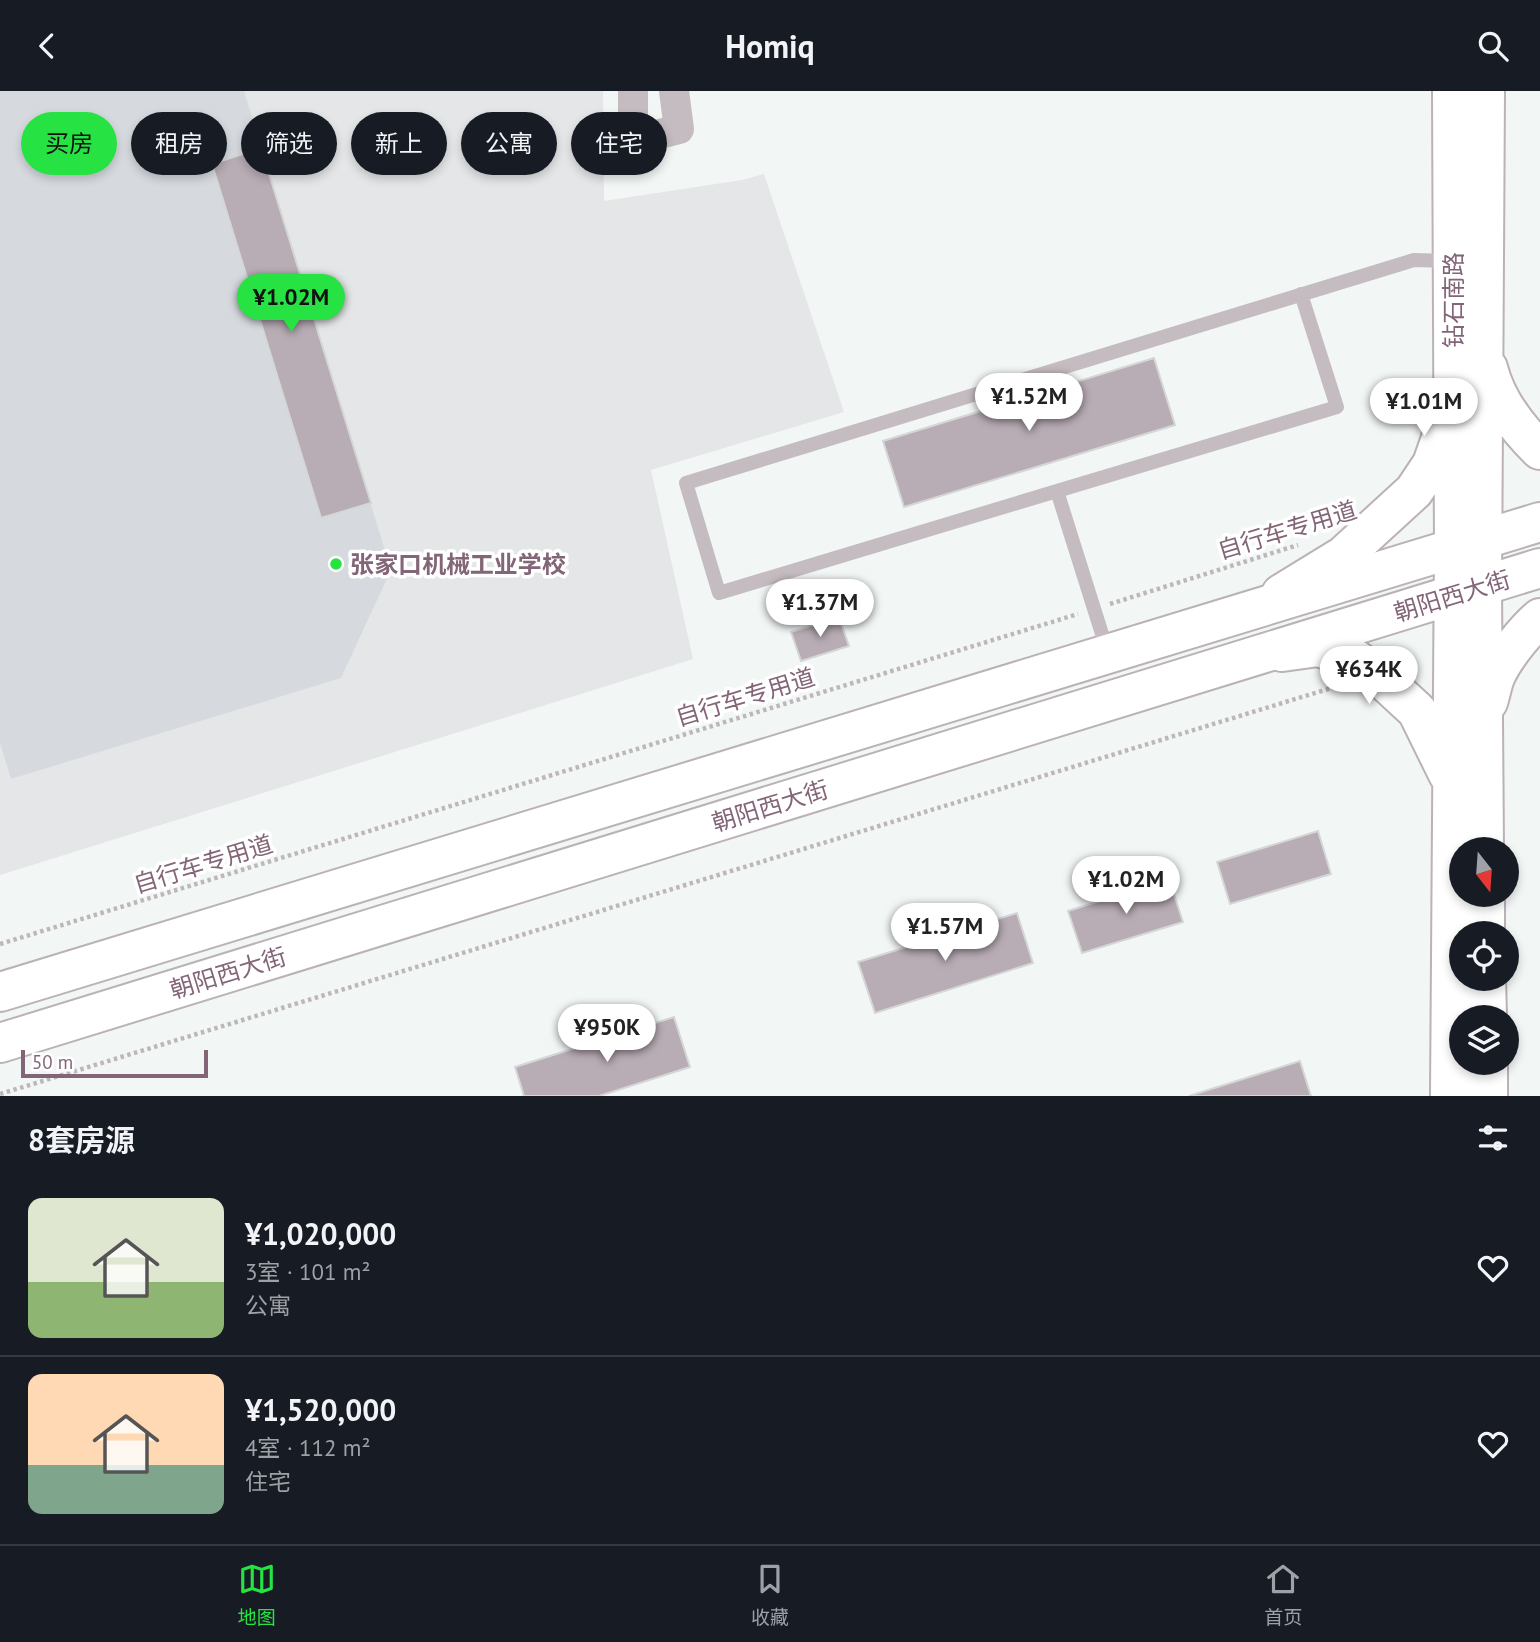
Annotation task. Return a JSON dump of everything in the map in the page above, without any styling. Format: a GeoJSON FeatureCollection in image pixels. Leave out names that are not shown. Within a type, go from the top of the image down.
{"type":"FeatureCollection","features":[{"type":"Feature","properties":{"kind":"main road","name":"钻石南路"},"geometry":{"type":"LineString","coordinates":[[1451,91],[1453,395],[1469,544]]}},
{"type":"Feature","properties":{"kind":"main road","name":"钻石南路"},"geometry":{"type":"LineString","coordinates":[[1450,1096],[1453,786],[1484,351],[1485,91]]}},
{"type":"Feature","properties":{"kind":"main road"},"geometry":{"type":"LineString","coordinates":[[1484,351],[1498,395],[1523,433],[1540,450]]}},
{"type":"Feature","properties":{"kind":"main road"},"geometry":{"type":"LineString","coordinates":[[1250,611],[1343,556],[1414,491],[1432,464],[1453,395]]}},
{"type":"Feature","properties":{"kind":"main road","name":"朝阳西大街"},"geometry":{"type":"LineString","coordinates":[[0,992],[1540,522]]}},
{"type":"Feature","properties":{"kind":"main road","name":"朝阳西大街"},"geometry":{"type":"LineString","coordinates":[[0,1042],[1540,568]]}},
{"type":"Feature","properties":{"kind":"main road","name":"钻石南路"},"geometry":{"type":"LineString","coordinates":[[1468,591],[1482,721],[1484,837]]}},
{"type":"Feature","properties":{"kind":"main road"},"geometry":{"type":"LineString","coordinates":[[1482,721],[1496,675],[1514,647],[1540,618]]}},
{"type":"Feature","properties":{"kind":"main road"},"geometry":{"type":"LineString","coordinates":[[1266,653],[1318,647],[1356,659],[1377,674],[1417,711],[1453,786]]}},
{"type":"Feature","properties":{"kind":"main road"},"geometry":{"type":"LineString","coordinates":[[1488,1075],[1488,1096]]}},
{"type":"Feature","properties":{"kind":"street"},"geometry":{"type":"LineString","coordinates":[[633,91],[633,141],[679,129],[674,91]]}},
{"type":"Feature","properties":{"kind":"lane"},"geometry":{"type":"LineString","coordinates":[[1301,294],[1336,407],[719,593],[686,483],[1301,294],[1414,260],[1452,261]]}},
{"type":"Feature","properties":{"kind":"lane"},"geometry":{"type":"LineString","coordinates":[[1057,491],[1108,655]]}},
{"type":"Feature","properties":{"kind":"path","name":"自行车专用道"},"geometry":{"type":"LineString","coordinates":[[0,944],[1306,542]]}},
{"type":"Feature","properties":{"kind":"path"},"geometry":{"type":"LineString","coordinates":[[0,1094],[1377,674]]}},
{"type":"Feature","properties":{"kind":"shaded area","name":"张家口机械工业学校"},"geometry":{"type":"Polygon","coordinates":[[[0,91],[603,91],[603,112],[571,112],[571,175],[604,175],[604,201],[742,180],[764,174],[844,412],[651,470],[693,659],[0,875],[0,91]]]}},
{"type":"Feature","properties":{"kind":"shaded area"},"geometry":{"type":"Polygon","coordinates":[[[0,91],[244,91],[250,112],[241,112],[241,175],[270,175],[391,570],[341,678],[11,779],[0,743],[0,91]]]}},
{"type":"Feature","properties":{"kind":"building"},"geometry":{"type":"Polygon","coordinates":[[[241,155],[241,175],[269,175],[371,503],[321,518],[215,175],[227,175],[227,159],[241,155]]]}},
{"type":"Feature","properties":{"kind":"building"},"geometry":{"type":"Polygon","coordinates":[[[1154,358],[1175,425],[904,507],[883,441],[1154,358]]]}},
{"type":"Feature","properties":{"kind":"building"},"geometry":{"type":"Polygon","coordinates":[[[839,617],[849,646],[801,661],[791,632],[839,617]]]}},
{"type":"Feature","properties":{"kind":"building"},"geometry":{"type":"Polygon","coordinates":[[[1318,831],[1331,874],[1230,904],[1217,862],[1318,831]]]}},
{"type":"Feature","properties":{"kind":"building"},"geometry":{"type":"Polygon","coordinates":[[[1169,879],[1183,922],[1082,953],[1068,911],[1169,879]]]}},
{"type":"Feature","properties":{"kind":"building"},"geometry":{"type":"Polygon","coordinates":[[[1017,913],[1033,963],[875,1013],[858,962],[1017,913]]]}},
{"type":"Feature","properties":{"kind":"building"},"geometry":{"type":"Polygon","coordinates":[[[674,1017],[690,1067],[599,1096],[524,1096],[515,1067],[674,1017]]]}},
{"type":"Feature","properties":{"kind":"building"},"geometry":{"type":"Polygon","coordinates":[[[1300,1061],[1311,1096],[1189,1096],[1300,1061]]]}},
{"type":"Feature","properties":{"kind":"place","name":"张家口机械工业学校"},"geometry":{"type":"Point","coordinates":[336,564]}}]}
